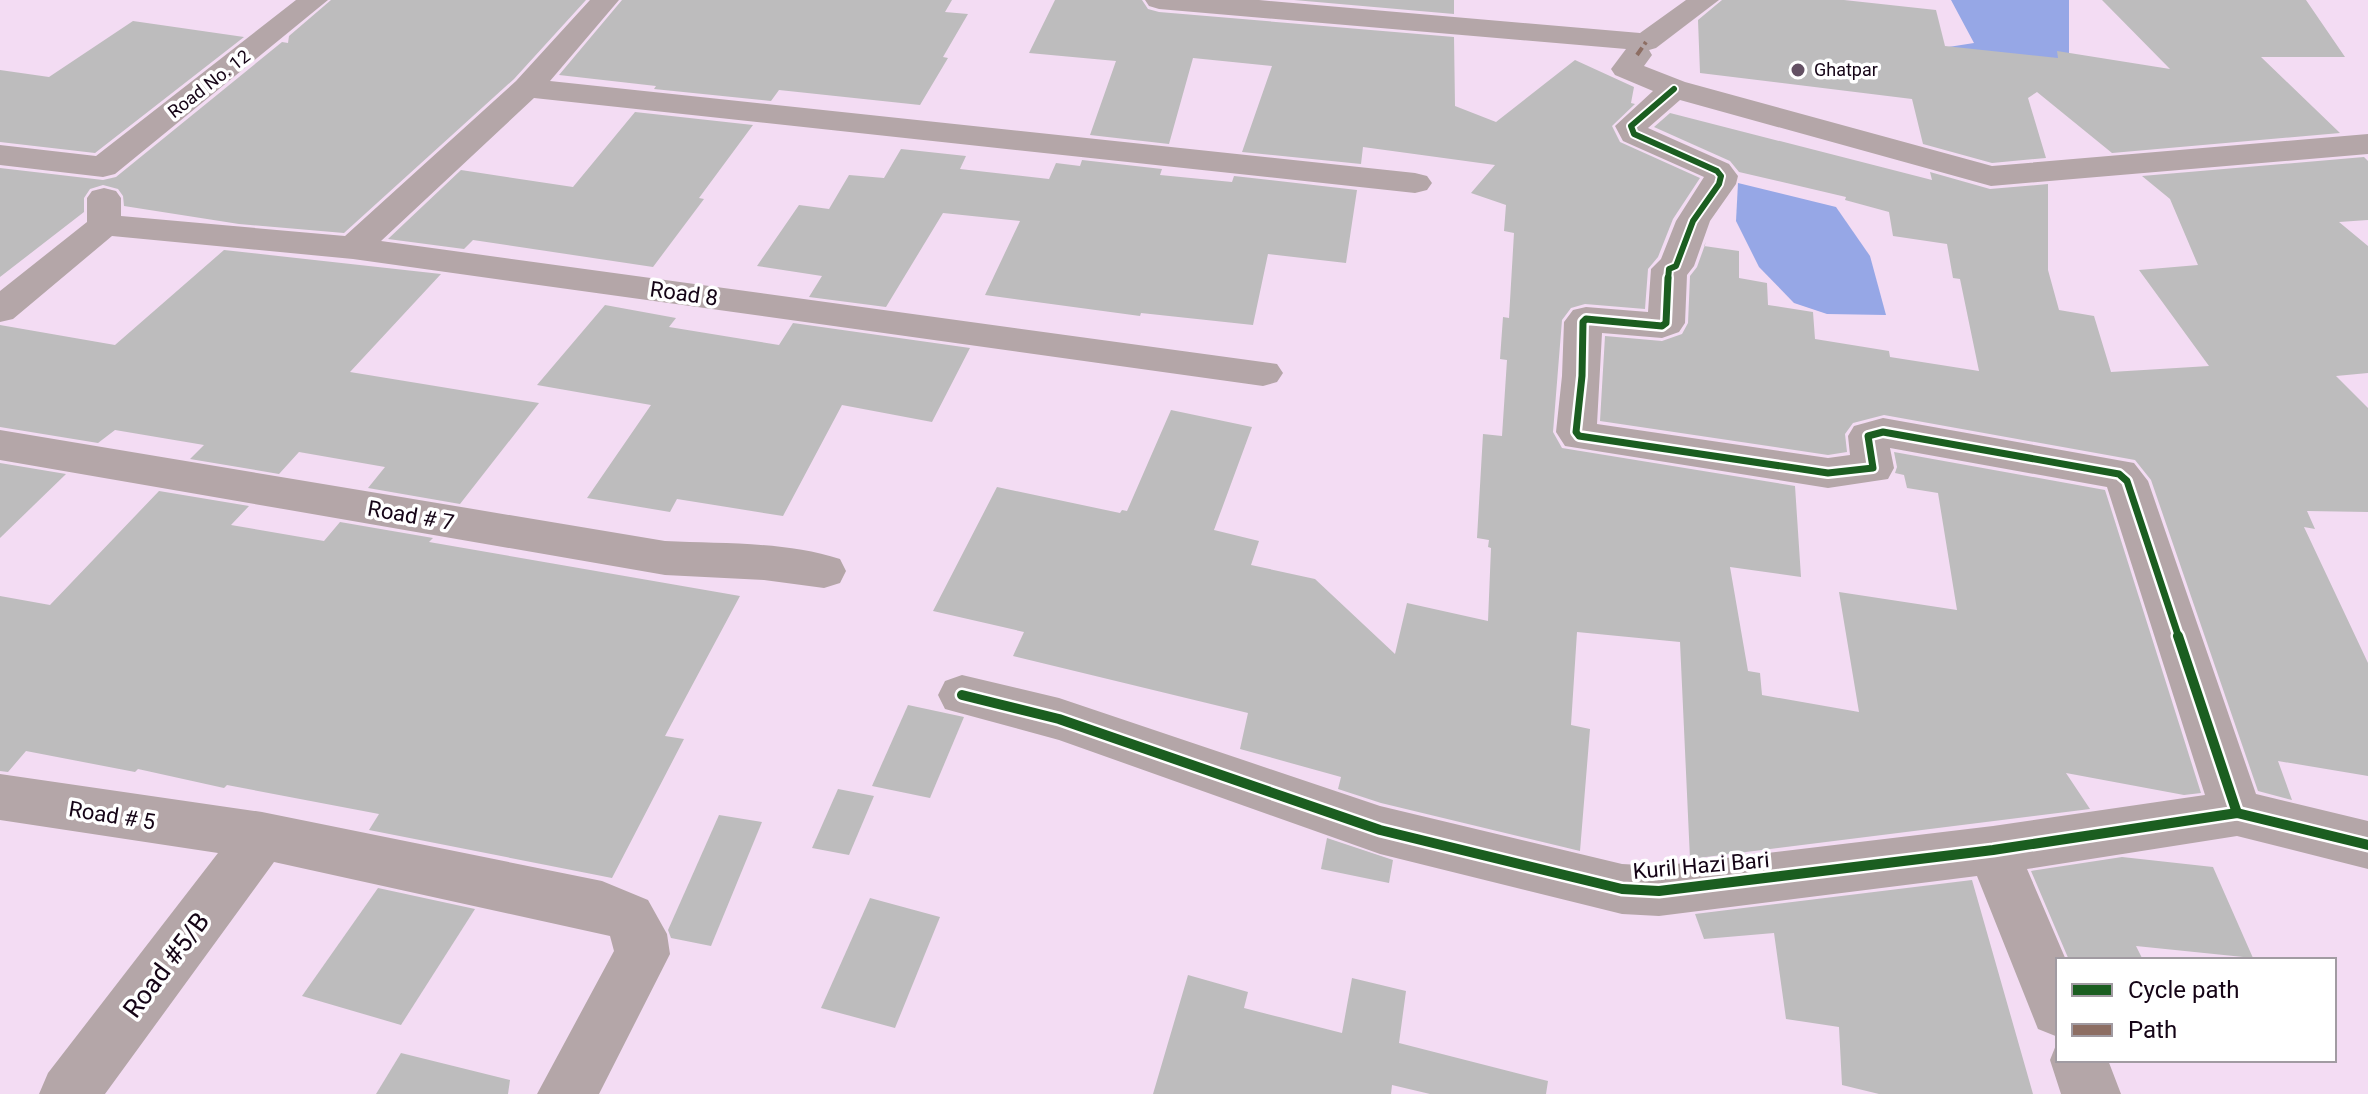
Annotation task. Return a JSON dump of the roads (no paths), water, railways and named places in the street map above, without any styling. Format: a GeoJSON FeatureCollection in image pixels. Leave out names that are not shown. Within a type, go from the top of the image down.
{"type":"FeatureCollection","features":[{"type":"Feature","properties":{"kind":"street","name":"Road No. 12"},"geometry":{"type":"LineString","coordinates":[[103,167],[314,0]]}},
{"type":"Feature","properties":{"kind":"street"},"geometry":{"type":"LineString","coordinates":[[353,248],[527,88],[605,0]]}},
{"type":"Feature","properties":{"kind":"street"},"geometry":{"type":"LineString","coordinates":[[1159,0],[1641,49]]}},
{"type":"Feature","properties":{"kind":"street"},"geometry":{"type":"LineString","coordinates":[[1705,0],[1641,49],[1626,69],[1674,89],[1991,176],[2368,144]]}},
{"type":"Feature","properties":{"kind":"street"},"geometry":{"type":"LineString","coordinates":[[527,88],[1415,183]]}},
{"type":"Feature","properties":{"kind":"street"},"geometry":{"type":"LineString","coordinates":[[1674,89],[1631,126],[1634,134],[1717,171],[1721,176],[1719,184],[1693,221],[1676,266],[1669,269],[1666,323],[1662,326],[1586,319],[1583,322],[1582,376],[1576,432],[1579,436],[1828,473],[1873,468],[1868,436],[1883,432],[2119,474],[2127,481],[2237,813]]}},
{"type":"Feature","properties":{"kind":"street"},"geometry":{"type":"LineString","coordinates":[[0,155],[103,167],[104,225],[0,310]]}},
{"type":"Feature","properties":{"kind":"street","name":"Road 8"},"geometry":{"type":"LineString","coordinates":[[104,225],[353,248],[1263,373]]}},
{"type":"Feature","properties":{"kind":"street","name":"Road # 7"},"geometry":{"type":"LineString","coordinates":[[0,445],[665,558],[764,563],[824,571]]}},
{"type":"Feature","properties":{"kind":"street","name":"Kuril Hazi Bari"},"geometry":{"type":"LineString","coordinates":[[962,695],[1059,719],[1380,830],[1622,889],[1659,891],[1993,850],[2237,813],[2368,845]]}},
{"type":"Feature","properties":{"kind":"street","name":"Road # 5"},"geometry":{"type":"LineString","coordinates":[[0,797],[243,834],[531,891],[602,907],[629,918],[639,934],[642,954],[567,1094]]}},
{"type":"Feature","properties":{"kind":"street","name":"Road #5/B"},"geometry":{"type":"LineString","coordinates":[[69,1094],[243,834]]}},
{"type":"Feature","properties":{"kind":"street"},"geometry":{"type":"LineString","coordinates":[[1993,850],[2056,1004]]}},
{"type":"Feature","properties":{"kind":"street"},"geometry":{"type":"LineString","coordinates":[[2080,1062],[2091,1094]]}},
{"type":"Feature","properties":{"kind":"water"},"geometry":{"type":"Polygon","coordinates":[[[1951,0],[2069,0],[2069,62],[1942,48],[1974,43],[1951,0]]]}},
{"type":"Feature","properties":{"kind":"water"},"geometry":{"type":"Polygon","coordinates":[[[1738,183],[1836,207],[1870,256],[1886,315],[1827,314],[1794,303],[1759,267],[1736,221],[1738,183]]]}},
{"type":"Feature","properties":{"kind":"place","name":"Ghatpar"},"geometry":{"type":"Point","coordinates":[1798,70]}}]}
